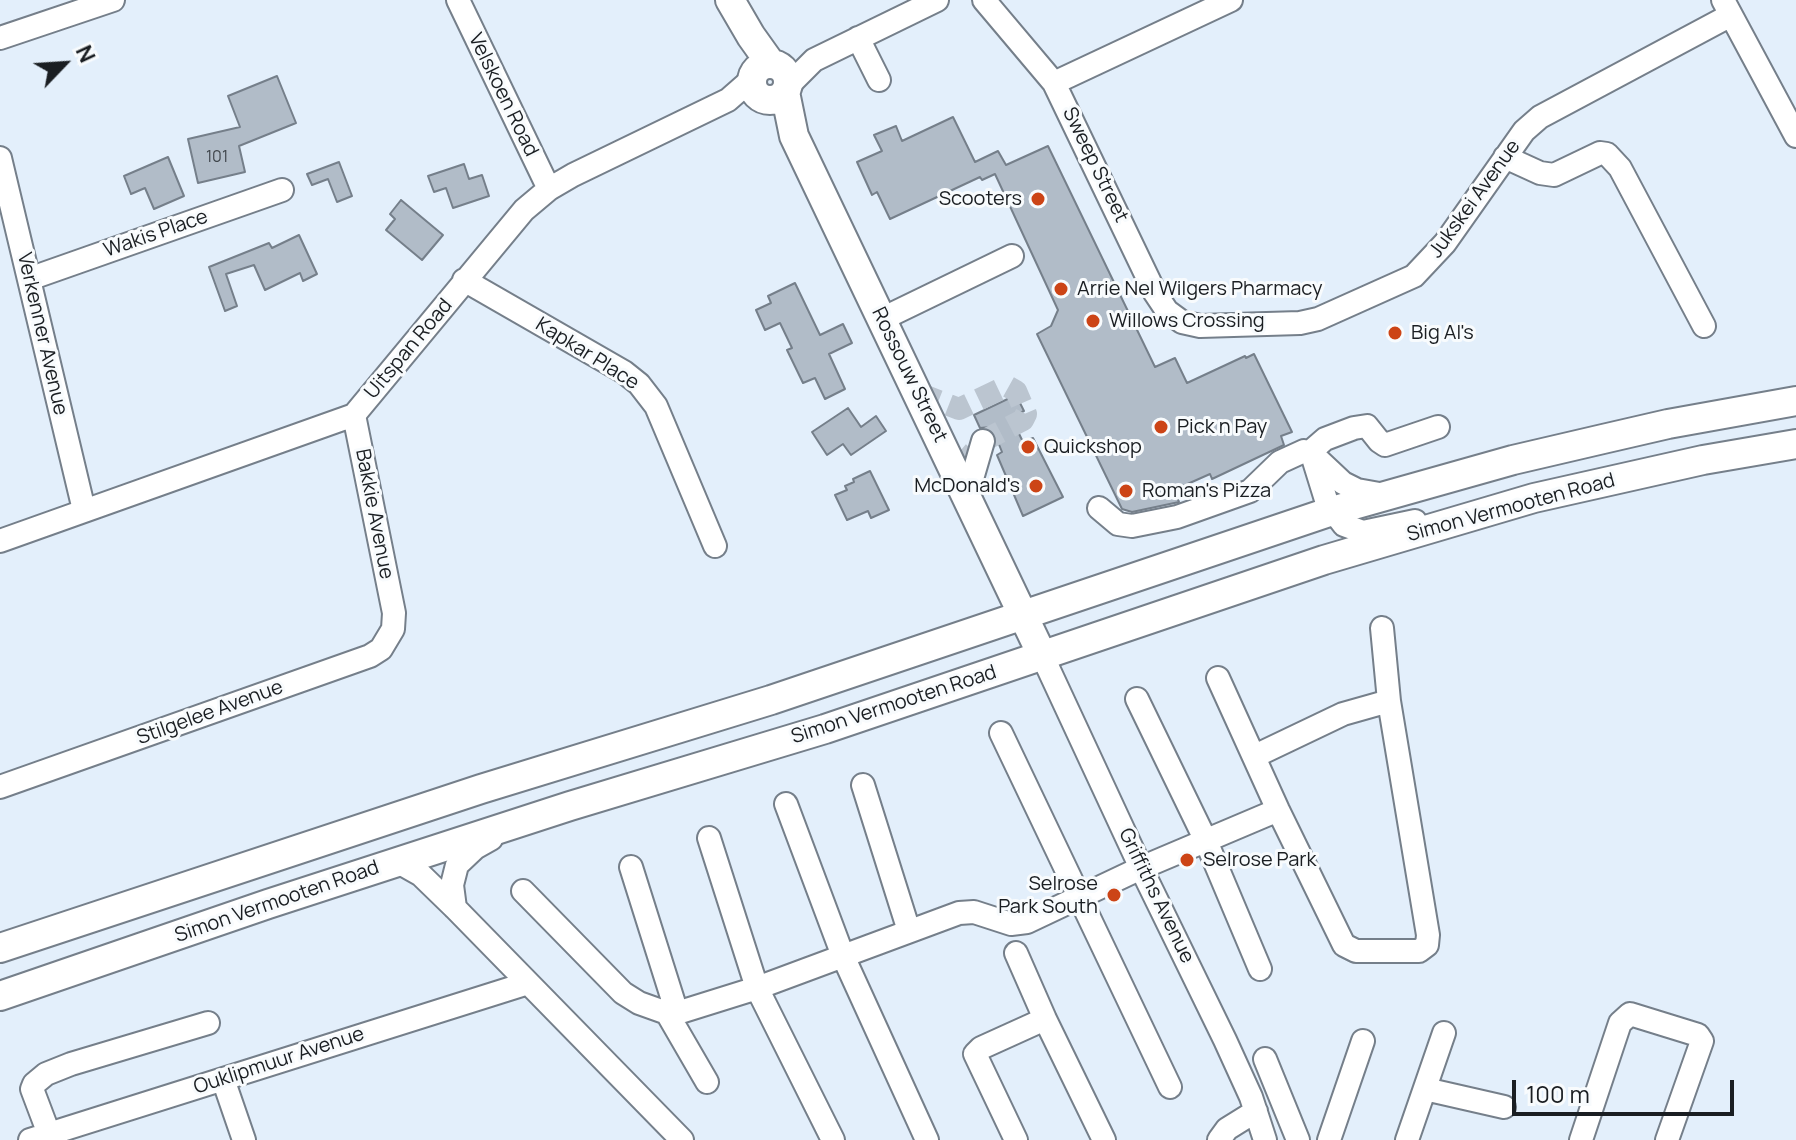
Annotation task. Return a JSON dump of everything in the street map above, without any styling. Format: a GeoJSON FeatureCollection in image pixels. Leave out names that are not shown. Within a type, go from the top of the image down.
{"type":"FeatureCollection","features":[{"type":"Feature","properties":{"kind":"main road","name":"Rossouw Street"},"geometry":{"type":"LineString","coordinates":[[732,4],[1042,655]]}},
{"type":"Feature","properties":{"kind":"main road"},"geometry":{"type":"LineString","coordinates":[[0,948],[481,789],[771,700],[1332,511],[1513,460],[1668,424],[1796,401]]}},
{"type":"Feature","properties":{"kind":"main road","name":"Simon Vermooten Road"},"geometry":{"type":"LineString","coordinates":[[0,996],[398,862],[825,729],[1324,560],[1534,498],[1703,460],[1796,444]]}},
{"type":"Feature","properties":{"kind":"street"},"geometry":{"type":"LineString","coordinates":[[0,38],[113,0]]}},
{"type":"Feature","properties":{"kind":"street","name":"Velskoen Road"},"geometry":{"type":"LineString","coordinates":[[458,0],[549,189]]}},
{"type":"Feature","properties":{"kind":"street","name":"Uitspan Road"},"geometry":{"type":"LineString","coordinates":[[0,541],[354,415],[524,210],[549,189],[937,0]]}},
{"type":"Feature","properties":{"kind":"street","name":"Sweep Street"},"geometry":{"type":"LineString","coordinates":[[984,0],[1054,83],[1155,293],[1167,311],[1182,322],[1200,326]]}},
{"type":"Feature","properties":{"kind":"street"},"geometry":{"type":"LineString","coordinates":[[1054,83],[1222,2]]}},
{"type":"Feature","properties":{"kind":"street"},"geometry":{"type":"LineString","coordinates":[[1727,8],[1796,136]]}},
{"type":"Feature","properties":{"kind":"street","name":"Jukskei Avenue"},"geometry":{"type":"LineString","coordinates":[[1200,326],[1300,323],[1318,319],[1414,276],[1445,243],[1524,131],[1540,117],[1727,8]]}},
{"type":"Feature","properties":{"kind":"street"},"geometry":{"type":"LineString","coordinates":[[858,38],[879,80]]}},
{"type":"Feature","properties":{"kind":"street"},"geometry":{"type":"LineString","coordinates":[[1505,157],[1540,173],[1554,175],[1600,153],[1607,154],[1620,168],[1704,326]]}},
{"type":"Feature","properties":{"kind":"street","name":"Verkenner Avenue"},"geometry":{"type":"LineString","coordinates":[[0,158],[84,510]]}},
{"type":"Feature","properties":{"kind":"street","name":"Wakis Place"},"geometry":{"type":"LineString","coordinates":[[29,279],[282,190]]}},
{"type":"Feature","properties":{"kind":"street"},"geometry":{"type":"LineString","coordinates":[[882,319],[1012,256]]}},
{"type":"Feature","properties":{"kind":"street","name":"Kapkar Place"},"geometry":{"type":"LineString","coordinates":[[464,280],[624,372],[650,395],[715,546]]}},
{"type":"Feature","properties":{"kind":"street","name":"Bakkie Avenue"},"geometry":{"type":"LineString","coordinates":[[354,415],[394,613]]}},
{"type":"Feature","properties":{"kind":"street"},"geometry":{"type":"LineString","coordinates":[[1311,453],[1325,439],[1354,428],[1367,426],[1385,445],[1438,427]]}},
{"type":"Feature","properties":{"kind":"street"},"geometry":{"type":"LineString","coordinates":[[967,496],[983,441]]}},
{"type":"Feature","properties":{"kind":"street"},"geometry":{"type":"LineString","coordinates":[[1099,508],[1118,524],[1132,526],[1177,517],[1250,491],[1280,462],[1304,451],[1311,453],[1343,483],[1357,490],[1386,495]]}},
{"type":"Feature","properties":{"kind":"street"},"geometry":{"type":"LineString","coordinates":[[1311,453],[1332,511],[1344,525],[1355,531],[1363,532],[1534,498]]}},
{"type":"Feature","properties":{"kind":"street","name":"Stilgelee Avenue"},"geometry":{"type":"LineString","coordinates":[[0,787],[370,656],[387,641],[393,629],[394,613]]}},
{"type":"Feature","properties":{"kind":"street"},"geometry":{"type":"LineString","coordinates":[[1218,678],[1344,945],[1356,951],[1423,949],[1428,935],[1389,701],[1382,628]]}},
{"type":"Feature","properties":{"kind":"street","name":"Griffiths Avenue"},"geometry":{"type":"LineString","coordinates":[[1042,655],[1225,1040],[1256,1111],[1265,1140]]}},
{"type":"Feature","properties":{"kind":"street"},"geometry":{"type":"LineString","coordinates":[[1137,699],[1206,841],[1260,969]]}},
{"type":"Feature","properties":{"kind":"street"},"geometry":{"type":"LineString","coordinates":[[1255,756],[1343,714],[1389,701]]}},
{"type":"Feature","properties":{"kind":"street"},"geometry":{"type":"LineString","coordinates":[[1001,733],[1170,1087]]}},
{"type":"Feature","properties":{"kind":"street"},"geometry":{"type":"LineString","coordinates":[[863,785],[909,931]]}},
{"type":"Feature","properties":{"kind":"street"},"geometry":{"type":"LineString","coordinates":[[786,804],[843,956],[927,1140]]}},
{"type":"Feature","properties":{"kind":"street"},"geometry":{"type":"LineString","coordinates":[[523,891],[623,993],[639,1003],[672,1013],[757,988],[959,913],[974,912],[1011,924],[1027,922],[1141,868],[1278,810]]}},
{"type":"Feature","properties":{"kind":"street"},"geometry":{"type":"LineString","coordinates":[[455,908],[452,885],[457,865],[475,848],[529,820]]}},
{"type":"Feature","properties":{"kind":"street"},"geometry":{"type":"LineString","coordinates":[[709,838],[757,988],[833,1140]]}},
{"type":"Feature","properties":{"kind":"street"},"geometry":{"type":"LineString","coordinates":[[398,862],[421,875],[455,908],[682,1140]]}},
{"type":"Feature","properties":{"kind":"street"},"geometry":{"type":"LineString","coordinates":[[631,867],[672,1013],[707,1082]]}},
{"type":"Feature","properties":{"kind":"street"},"geometry":{"type":"LineString","coordinates":[[1016,953],[1104,1140]]}},
{"type":"Feature","properties":{"kind":"street","name":"Ouklipmuur Avenue"},"geometry":{"type":"LineString","coordinates":[[40,1137],[528,983]]}},
{"type":"Feature","properties":{"kind":"street"},"geometry":{"type":"LineString","coordinates":[[1581,1140],[1620,1023],[1630,1014],[1698,1035],[1702,1041],[1667,1140]]}},
{"type":"Feature","properties":{"kind":"street"},"geometry":{"type":"LineString","coordinates":[[1016,1140],[975,1054],[981,1048],[1045,1019]]}},
{"type":"Feature","properties":{"kind":"street"},"geometry":{"type":"LineString","coordinates":[[40,1137],[32,1089],[46,1074],[208,1023]]}},
{"type":"Feature","properties":{"kind":"street"},"geometry":{"type":"LineString","coordinates":[[1407,1140],[1444,1033]]}},
{"type":"Feature","properties":{"kind":"street"},"geometry":{"type":"LineString","coordinates":[[1329,1140],[1363,1041]]}},
{"type":"Feature","properties":{"kind":"street"},"geometry":{"type":"LineString","coordinates":[[1265,1059],[1298,1140]]}},
{"type":"Feature","properties":{"kind":"street"},"geometry":{"type":"LineString","coordinates":[[223,1079],[244,1140]]}},
{"type":"Feature","properties":{"kind":"street"},"geometry":{"type":"LineString","coordinates":[[1425,1089],[1504,1107]]}},
{"type":"Feature","properties":{"kind":"street"},"geometry":{"type":"LineString","coordinates":[[1219,1140],[1227,1129],[1256,1111]]}},
{"type":"Feature","properties":{"kind":"building"},"geometry":{"type":"Polygon","coordinates":[[[277,76],[296,123],[239,146],[245,172],[198,183],[188,139],[240,127],[228,96],[277,76]]]}},
{"type":"Feature","properties":{"kind":"building","name":"Willows Crossing"},"geometry":{"type":"Polygon","coordinates":[[[953,117],[975,162],[998,151],[1006,165],[1048,146],[1155,367],[1175,358],[1187,383],[1254,354],[1292,432],[1281,436],[1284,445],[1212,479],[1210,474],[1174,490],[1179,502],[1132,512],[1122,509],[1037,334],[1051,326],[1058,310],[995,174],[982,180],[980,177],[890,219],[877,192],[872,195],[857,162],[882,151],[874,135],[896,126],[902,141],[953,117]]]}},
{"type":"Feature","properties":{"kind":"building"},"geometry":{"type":"Polygon","coordinates":[[[168,157],[184,196],[154,209],[145,188],[131,194],[124,176],[168,157]]]}},
{"type":"Feature","properties":{"kind":"building"},"geometry":{"type":"Polygon","coordinates":[[[339,162],[352,196],[337,202],[328,179],[312,185],[307,174],[339,162]]]}},
{"type":"Feature","properties":{"kind":"building"},"geometry":{"type":"Polygon","coordinates":[[[464,164],[469,179],[482,175],[489,196],[453,208],[446,188],[434,192],[428,176],[464,164]]]}},
{"type":"Feature","properties":{"kind":"building"},"geometry":{"type":"Polygon","coordinates":[[[401,200],[443,235],[422,260],[386,230],[395,219],[390,214],[401,200]]]}},
{"type":"Feature","properties":{"kind":"building"},"geometry":{"type":"Polygon","coordinates":[[[299,235],[317,274],[303,281],[300,273],[265,290],[254,265],[226,274],[237,306],[225,311],[209,267],[269,243],[272,248],[299,235]]]}},
{"type":"Feature","properties":{"kind":"building"},"geometry":{"type":"Polygon","coordinates":[[[795,283],[820,335],[843,324],[852,343],[829,354],[845,389],[825,399],[815,378],[803,383],[787,350],[792,348],[780,323],[765,330],[756,310],[771,303],[768,296],[795,283]]]}},
{"type":"Feature","properties":{"kind":"building"},"geometry":{"type":"Polygon","coordinates":[[[1016,395],[1024,411],[1011,417],[1023,442],[1033,438],[1063,497],[1023,516],[997,455],[1002,452],[996,437],[991,427],[980,428],[974,415],[1016,395]]]}},
{"type":"Feature","properties":{"kind":"building"},"geometry":{"type":"Polygon","coordinates":[[[848,408],[861,427],[876,416],[886,431],[851,455],[843,444],[827,455],[812,432],[848,408]]]}},
{"type":"Feature","properties":{"kind":"building"},"geometry":{"type":"Polygon","coordinates":[[[870,471],[889,510],[871,518],[868,511],[847,520],[835,495],[847,490],[845,486],[854,482],[853,479],[870,471]]]}},
{"type":"Feature","properties":{"kind":"tunnel"},"geometry":{"type":"LineString","coordinates":[[918,393],[959,409],[1007,386],[1016,391],[1026,414],[1023,420],[983,441],[966,461],[960,464],[949,461]]}},
{"type":"Feature","properties":{"kind":"place","name":"Scooters"},"geometry":{"type":"Point","coordinates":[1038,199]}},
{"type":"Feature","properties":{"kind":"place","name":"Arrie Nel Wilgers Pharmacy"},"geometry":{"type":"Point","coordinates":[1061,289]}},
{"type":"Feature","properties":{"kind":"place","name":"Willows Crossing"},"geometry":{"type":"Point","coordinates":[1093,321]}},
{"type":"Feature","properties":{"kind":"place","name":"Big Al's"},"geometry":{"type":"Point","coordinates":[1395,333]}},
{"type":"Feature","properties":{"kind":"place","name":"Pick n Pay"},"geometry":{"type":"Point","coordinates":[1161,427]}},
{"type":"Feature","properties":{"kind":"place","name":"Quickshop"},"geometry":{"type":"Point","coordinates":[1028,447]}},
{"type":"Feature","properties":{"kind":"place","name":"McDonald's"},"geometry":{"type":"Point","coordinates":[1036,486]}},
{"type":"Feature","properties":{"kind":"place","name":"Roman's Pizza"},"geometry":{"type":"Point","coordinates":[1126,491]}},
{"type":"Feature","properties":{"kind":"place","name":"Selrose Park"},"geometry":{"type":"Point","coordinates":[1187,860]}},
{"type":"Feature","properties":{"kind":"place","name":"Selrose Park South"},"geometry":{"type":"Point","coordinates":[1114,895]}}]}
